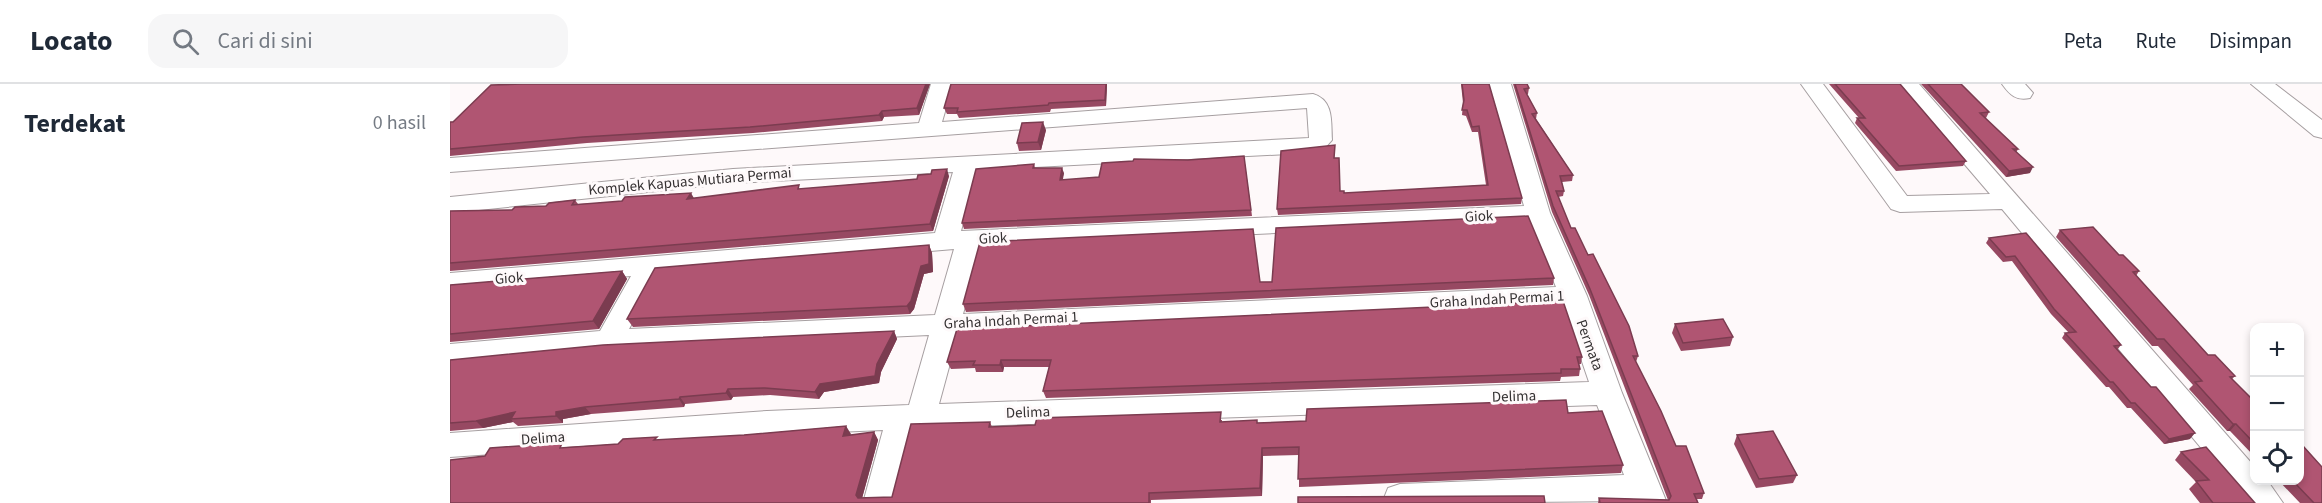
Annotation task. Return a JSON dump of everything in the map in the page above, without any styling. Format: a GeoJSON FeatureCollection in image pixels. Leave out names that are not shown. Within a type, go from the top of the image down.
{"type":"FeatureCollection","features":[{"type":"Feature","properties":{"kind":"street"},"geometry":{"type":"LineString","coordinates":[[930,164],[942,84]]}},
{"type":"Feature","properties":{"kind":"street","name":"Permata"},"geometry":{"type":"LineString","coordinates":[[1500,84],[1538,213],[1573,296],[1607,393],[1648,495]]}},
{"type":"Feature","properties":{"kind":"street"},"geometry":{"type":"LineString","coordinates":[[1812,84],[1900,204],[2010,201]]}},
{"type":"Feature","properties":{"kind":"street"},"geometry":{"type":"LineString","coordinates":[[1907,84],[2010,201],[2267,503]]}},
{"type":"Feature","properties":{"kind":"street"},"geometry":{"type":"LineString","coordinates":[[2262,84],[2322,131]]}},
{"type":"Feature","properties":{"kind":"street","name":"Komplek Kapuas Mutiara Permai"},"geometry":{"type":"LineString","coordinates":[[450,205],[733,176],[968,162],[1143,156],[1316,144],[1321,140],[1318,105],[1313,102],[936,130]]}},
{"type":"Feature","properties":{"kind":"street"},"geometry":{"type":"LineString","coordinates":[[450,165],[936,130]]}},
{"type":"Feature","properties":{"kind":"street"},"geometry":{"type":"LineString","coordinates":[[879,503],[945,323],[968,162]]}},
{"type":"Feature","properties":{"kind":"street","name":"Giok"},"geometry":{"type":"LineString","coordinates":[[450,282],[958,240],[1538,213]]}},
{"type":"Feature","properties":{"kind":"street"},"geometry":{"type":"LineString","coordinates":[[609,340],[649,267]]}},
{"type":"Feature","properties":{"kind":"street","name":"Graha Indah Permai 1"},"geometry":{"type":"LineString","coordinates":[[450,355],[609,340],[1573,296]]}},
{"type":"Feature","properties":{"kind":"street","name":"Delima"},"geometry":{"type":"LineString","coordinates":[[450,445],[766,423],[912,416],[1607,393]]}},
{"type":"Feature","properties":{"kind":"street"},"geometry":{"type":"LineString","coordinates":[[1376,499],[1648,495]]}},
{"type":"Feature","properties":{"kind":"building"},"geometry":{"type":"Polygon","coordinates":[[[926,84],[917,108],[882,111],[879,115],[450,149],[450,122],[453,122],[491,85],[926,84]]]}},
{"type":"Feature","properties":{"kind":"building"},"geometry":{"type":"Polygon","coordinates":[[[951,84],[1106,84],[1105,100],[957,112],[958,108],[944,108],[951,84]]]}},
{"type":"Feature","properties":{"kind":"building"},"geometry":{"type":"Polygon","coordinates":[[[1462,84],[1489,84],[1522,198],[1277,209],[1281,151],[1335,145],[1334,158],[1339,158],[1340,191],[1344,193],[1488,185],[1479,126],[1472,127],[1467,110],[1462,110],[1464,100],[1462,84]]]}},
{"type":"Feature","properties":{"kind":"building"},"geometry":{"type":"Polygon","coordinates":[[[1515,84],[1527,84],[1529,88],[1524,89],[1537,113],[1532,114],[1573,175],[1560,176],[1564,191],[1556,191],[1571,228],[1575,228],[1588,255],[1593,254],[1629,326],[1638,356],[1633,356],[1676,446],[1686,446],[1704,493],[1694,494],[1698,503],[1600,503],[1599,498],[1669,500],[1671,496],[1590,289],[1553,206],[1515,84]]]}},
{"type":"Feature","properties":{"kind":"building"},"geometry":{"type":"Polygon","coordinates":[[[1835,84],[1900,84],[1966,161],[1899,166],[1857,118],[1865,118],[1835,84]]]}},
{"type":"Feature","properties":{"kind":"building"},"geometry":{"type":"Polygon","coordinates":[[[1928,84],[1961,84],[1989,112],[1980,113],[2018,149],[2013,149],[2033,167],[2009,171],[1928,84]]]}},
{"type":"Feature","properties":{"kind":"building"},"geometry":{"type":"Polygon","coordinates":[[[1043,122],[1038,142],[1017,143],[1022,123],[1043,122]]]}},
{"type":"Feature","properties":{"kind":"building"},"geometry":{"type":"Polygon","coordinates":[[[1244,156],[1251,210],[962,223],[976,169],[1034,164],[1033,168],[1062,168],[1060,180],[1099,177],[1102,163],[1133,161],[1134,159],[1188,160],[1244,156]]]}},
{"type":"Feature","properties":{"kind":"building"},"geometry":{"type":"Polygon","coordinates":[[[947,169],[930,224],[450,263],[450,211],[512,210],[515,207],[546,206],[549,203],[575,200],[572,205],[622,201],[625,197],[691,193],[687,199],[799,185],[798,189],[917,179],[918,175],[931,174],[932,170],[947,169]]]}},
{"type":"Feature","properties":{"kind":"building"},"geometry":{"type":"Polygon","coordinates":[[[1528,216],[1554,278],[963,304],[980,242],[1253,229],[1260,282],[1272,282],[1276,228],[1528,216]]]}},
{"type":"Feature","properties":{"kind":"building"},"geometry":{"type":"Polygon","coordinates":[[[2093,227],[2119,255],[2123,255],[2139,271],[2133,272],[2208,355],[2215,355],[2235,376],[2230,377],[2250,397],[2250,439],[2236,424],[2233,424],[2195,382],[2202,381],[2164,339],[2157,339],[2060,230],[2093,227]]]}},
{"type":"Feature","properties":{"kind":"building"},"geometry":{"type":"Polygon","coordinates":[[[2026,233],[2121,345],[2114,346],[2151,387],[2156,387],[2195,433],[2169,439],[2135,403],[2131,403],[2113,382],[2110,382],[2065,333],[2076,332],[2054,309],[2015,256],[2006,257],[1989,238],[2026,233]]]}},
{"type":"Feature","properties":{"kind":"building"},"geometry":{"type":"Polygon","coordinates":[[[929,245],[929,264],[921,266],[911,301],[907,306],[627,319],[655,268],[929,245]]]}},
{"type":"Feature","properties":{"kind":"building"},"geometry":{"type":"Polygon","coordinates":[[[622,271],[593,321],[450,334],[450,285],[622,271]]]}},
{"type":"Feature","properties":{"kind":"building"},"geometry":{"type":"Polygon","coordinates":[[[1563,301],[1582,357],[1577,357],[1580,369],[1561,369],[1561,373],[1043,391],[1051,360],[1001,360],[1000,365],[973,365],[975,361],[947,362],[957,329],[1563,301]]]}},
{"type":"Feature","properties":{"kind":"building"},"geometry":{"type":"Polygon","coordinates":[[[1723,319],[1733,337],[1683,343],[1675,324],[1723,319]]]}},
{"type":"Feature","properties":{"kind":"building"},"geometry":{"type":"Polygon","coordinates":[[[894,331],[877,364],[875,376],[820,384],[815,392],[765,388],[728,389],[726,393],[680,397],[679,399],[585,407],[556,412],[556,416],[511,419],[515,412],[476,421],[450,423],[450,360],[603,345],[894,331]]]}},
{"type":"Feature","properties":{"kind":"building"},"geometry":{"type":"Polygon","coordinates":[[[1566,400],[1568,413],[1602,411],[1623,465],[1298,479],[1299,447],[1262,448],[1260,488],[1149,493],[1149,503],[450,503],[450,460],[485,456],[490,448],[562,443],[560,448],[618,444],[623,439],[657,437],[654,440],[744,435],[846,426],[843,436],[874,432],[856,495],[858,498],[892,497],[911,424],[990,422],[989,427],[1035,425],[1037,418],[1221,412],[1220,422],[1257,420],[1257,423],[1306,421],[1307,409],[1566,400]]]}},
{"type":"Feature","properties":{"kind":"building"},"geometry":{"type":"Polygon","coordinates":[[[1773,431],[1797,475],[1759,479],[1737,435],[1773,431]]]}},
{"type":"Feature","properties":{"kind":"building"},"geometry":{"type":"Polygon","coordinates":[[[2206,447],[2255,503],[2213,503],[2196,481],[2209,480],[2181,452],[2206,447]]]}},
{"type":"Feature","properties":{"kind":"building"},"geometry":{"type":"Polygon","coordinates":[[[2304,447],[2322,467],[2322,503],[2314,503],[2297,485],[2304,485],[2304,447]]]}},
{"type":"Feature","properties":{"kind":"building"},"geometry":{"type":"Polygon","coordinates":[[[1544,496],[1545,503],[1298,503],[1298,497],[1544,496]]]}}]}
